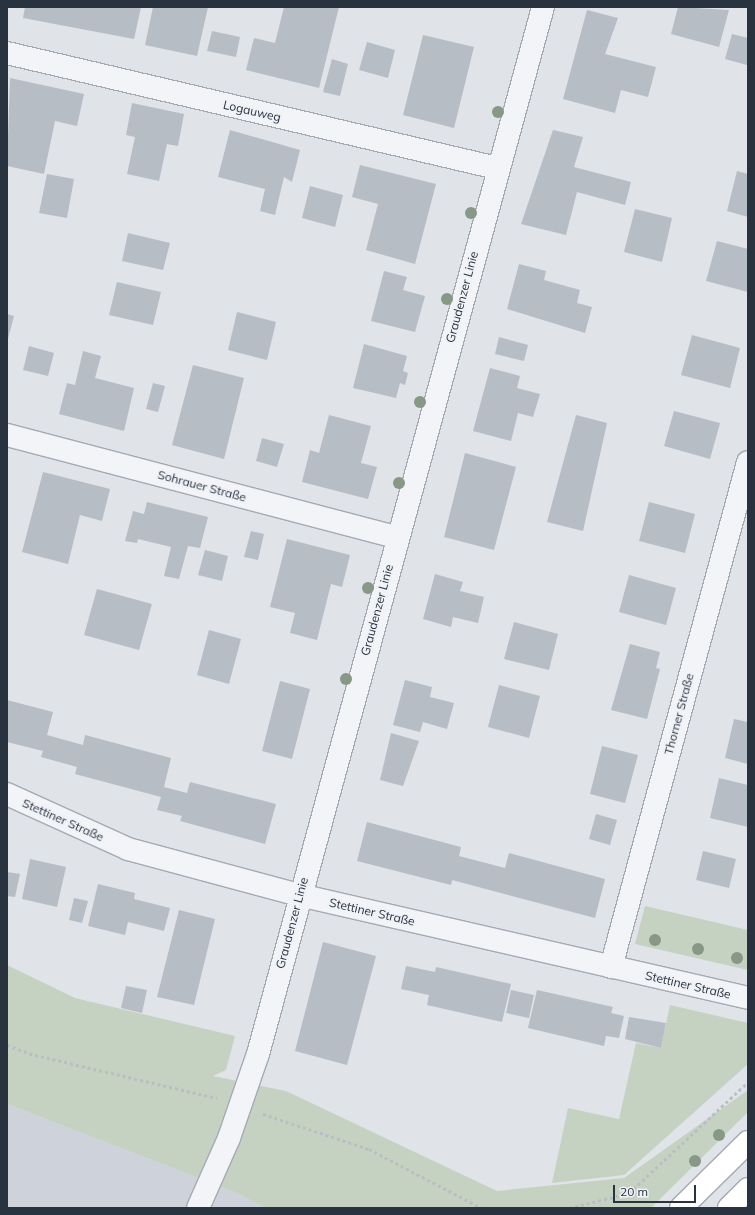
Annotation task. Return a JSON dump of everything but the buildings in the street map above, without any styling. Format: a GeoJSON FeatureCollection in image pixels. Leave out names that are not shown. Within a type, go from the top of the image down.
{"type":"FeatureCollection","features":[{"type":"Feature","properties":{"kind":"main road"},"geometry":{"type":"LineString","coordinates":[[681,1208],[748,1142]]}},
{"type":"Feature","properties":{"kind":"main road"},"geometry":{"type":"LineString","coordinates":[[729,1208],[748,1189]]}},
{"type":"Feature","properties":{"kind":"street","name":"Graudenzer Linie"},"geometry":{"type":"LineString","coordinates":[[198,1208],[236,1119],[258,1054],[299,895],[542,7]]}},
{"type":"Feature","properties":{"kind":"street","name":"Logauweg"},"geometry":{"type":"LineString","coordinates":[[7,53],[497,168]]}},
{"type":"Feature","properties":{"kind":"street","name":"Sohrauer Straße"},"geometry":{"type":"LineString","coordinates":[[7,435],[397,538]]}},
{"type":"Feature","properties":{"kind":"street","name":"Thorner Straße"},"geometry":{"type":"LineString","coordinates":[[611,967],[748,462]]}},
{"type":"Feature","properties":{"kind":"street","name":"Stettiner Straße"},"geometry":{"type":"LineString","coordinates":[[7,794],[128,849],[299,895],[748,998]]}},
{"type":"Feature","properties":{"kind":"path"},"geometry":{"type":"LineString","coordinates":[[569,1208],[629,1193],[748,1082]]}},
{"type":"Feature","properties":{"kind":"shaded area"},"geometry":{"type":"Polygon","coordinates":[[[7,1104],[237,1193],[265,1208],[7,1208],[7,1104]]]}},
{"type":"Feature","properties":{"kind":"green space"},"geometry":{"type":"Polygon","coordinates":[[[645,906],[748,930],[748,970],[635,944],[645,906]]]}},
{"type":"Feature","properties":{"kind":"green space"},"geometry":{"type":"Polygon","coordinates":[[[7,965],[75,998],[235,1036],[226,1070],[213,1076],[286,1091],[497,1191],[624,1178],[748,1090],[748,1112],[651,1208],[265,1208],[237,1193],[7,1104],[7,965]]]}},
{"type":"Feature","properties":{"kind":"green space"},"geometry":{"type":"Polygon","coordinates":[[[670,1005],[748,1023],[748,1064],[624,1175],[552,1183],[568,1108],[619,1119],[636,1043],[661,1048],[670,1005]]]}}]}
